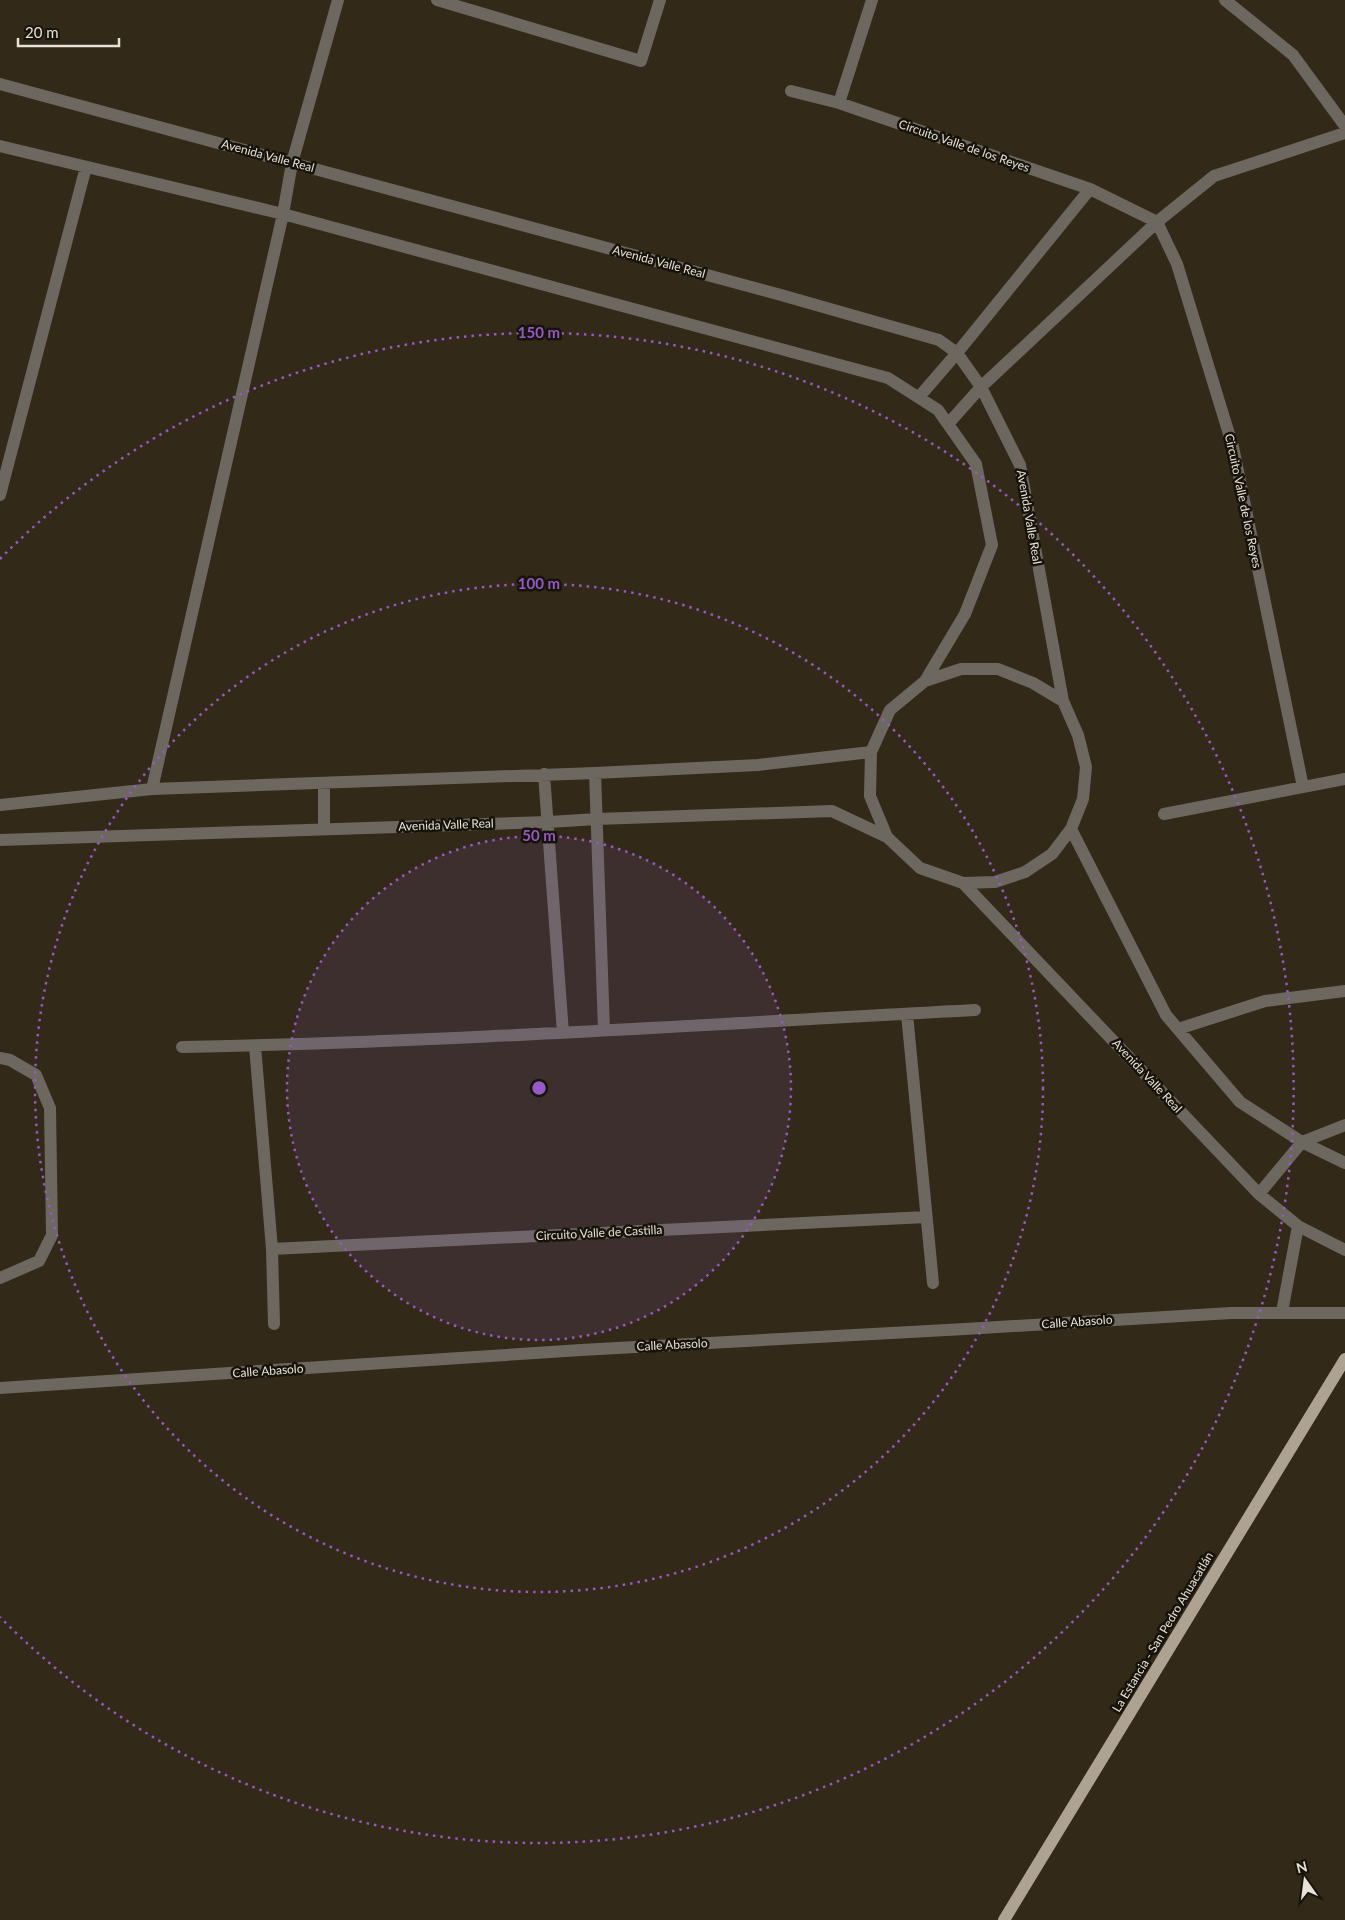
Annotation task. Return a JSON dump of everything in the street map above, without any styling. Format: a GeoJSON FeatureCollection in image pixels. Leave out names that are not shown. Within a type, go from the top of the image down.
{"type":"FeatureCollection","features":[{"type":"Feature","properties":{"kind":"main road","name":"La Estancia - San Pedro Ahuacatlán"},"geometry":{"type":"LineString","coordinates":[[1004,1920],[1345,1358]]}},
{"type":"Feature","properties":{"kind":"street"},"geometry":{"type":"LineString","coordinates":[[152,789],[283,214],[292,163],[338,0]]}},
{"type":"Feature","properties":{"kind":"street"},"geometry":{"type":"LineString","coordinates":[[437,0],[641,61],[660,0]]}},
{"type":"Feature","properties":{"kind":"street"},"geometry":{"type":"LineString","coordinates":[[839,103],[872,0]]}},
{"type":"Feature","properties":{"kind":"street"},"geometry":{"type":"LineString","coordinates":[[1225,0],[1293,55],[1345,126]]}},
{"type":"Feature","properties":{"kind":"street","name":"Avenida Valle Real"},"geometry":{"type":"LineString","coordinates":[[0,84],[790,297],[939,340],[957,353],[981,387],[1020,466],[1063,701],[1078,735],[1086,767],[1083,799],[1071,829],[1052,854],[1025,872],[995,882],[963,883]]}},
{"type":"Feature","properties":{"kind":"street","name":"Circuito Valle de los Reyes"},"geometry":{"type":"LineString","coordinates":[[791,91],[839,103],[1090,189],[1157,222],[1177,264],[1233,447],[1303,787]]}},
{"type":"Feature","properties":{"kind":"street"},"geometry":{"type":"LineString","coordinates":[[948,424],[981,387],[1157,222],[1214,176],[1345,133]]}},
{"type":"Feature","properties":{"kind":"street"},"geometry":{"type":"LineString","coordinates":[[0,146],[283,214],[888,378],[938,410],[976,464],[992,546],[965,614],[925,680],[890,710],[871,752],[870,796],[887,836],[920,868],[963,883]]}},
{"type":"Feature","properties":{"kind":"street"},"geometry":{"type":"LineString","coordinates":[[0,495],[86,167]]}},
{"type":"Feature","properties":{"kind":"street"},"geometry":{"type":"LineString","coordinates":[[919,397],[1090,189]]}},
{"type":"Feature","properties":{"kind":"street"},"geometry":{"type":"LineString","coordinates":[[925,680],[961,669],[998,669],[1033,683],[1063,701]]}},
{"type":"Feature","properties":{"kind":"street"},"geometry":{"type":"LineString","coordinates":[[0,805],[152,789],[595,773],[758,765],[871,752]]}},
{"type":"Feature","properties":{"kind":"street"},"geometry":{"type":"LineString","coordinates":[[595,773],[604,1030]]}},
{"type":"Feature","properties":{"kind":"street"},"geometry":{"type":"LineString","coordinates":[[544,774],[563,1033]]}},
{"type":"Feature","properties":{"kind":"street"},"geometry":{"type":"LineString","coordinates":[[1164,814],[1345,779]]}},
{"type":"Feature","properties":{"kind":"street"},"geometry":{"type":"LineString","coordinates":[[324,783],[324,829]]}},
{"type":"Feature","properties":{"kind":"street","name":"Avenida Valle Real"},"geometry":{"type":"LineString","coordinates":[[0,840],[549,822],[832,810],[887,836]]}},
{"type":"Feature","properties":{"kind":"street"},"geometry":{"type":"LineString","coordinates":[[1071,829],[1166,1015],[1240,1102],[1302,1142],[1345,1163]]}},
{"type":"Feature","properties":{"kind":"street","name":"Avenida Valle Real"},"geometry":{"type":"LineString","coordinates":[[963,883],[1259,1194],[1298,1226],[1345,1250]]}},
{"type":"Feature","properties":{"kind":"street"},"geometry":{"type":"LineString","coordinates":[[1178,1029],[1265,1001],[1345,991]]}},
{"type":"Feature","properties":{"kind":"street"},"geometry":{"type":"LineString","coordinates":[[182,1047],[255,1046],[563,1033],[974,1010]]}},
{"type":"Feature","properties":{"kind":"street"},"geometry":{"type":"LineString","coordinates":[[907,1014],[933,1283]]}},
{"type":"Feature","properties":{"kind":"street"},"geometry":{"type":"LineString","coordinates":[[255,1046],[272,1249],[274,1324]]}},
{"type":"Feature","properties":{"kind":"street"},"geometry":{"type":"LineString","coordinates":[[0,1058],[10,1060],[36,1075],[50,1108],[52,1235],[39,1261],[0,1278]]}},
{"type":"Feature","properties":{"kind":"street"},"geometry":{"type":"LineString","coordinates":[[1259,1194],[1302,1142],[1345,1125]]}},
{"type":"Feature","properties":{"kind":"street","name":"Circuito Valle de Castilla"},"geometry":{"type":"LineString","coordinates":[[272,1249],[926,1217]]}},
{"type":"Feature","properties":{"kind":"street"},"geometry":{"type":"LineString","coordinates":[[1282,1312],[1298,1226]]}},
{"type":"Feature","properties":{"kind":"street","name":"Calle Abasolo"},"geometry":{"type":"LineString","coordinates":[[0,1388],[581,1350],[1231,1313],[1345,1313]]}}]}
